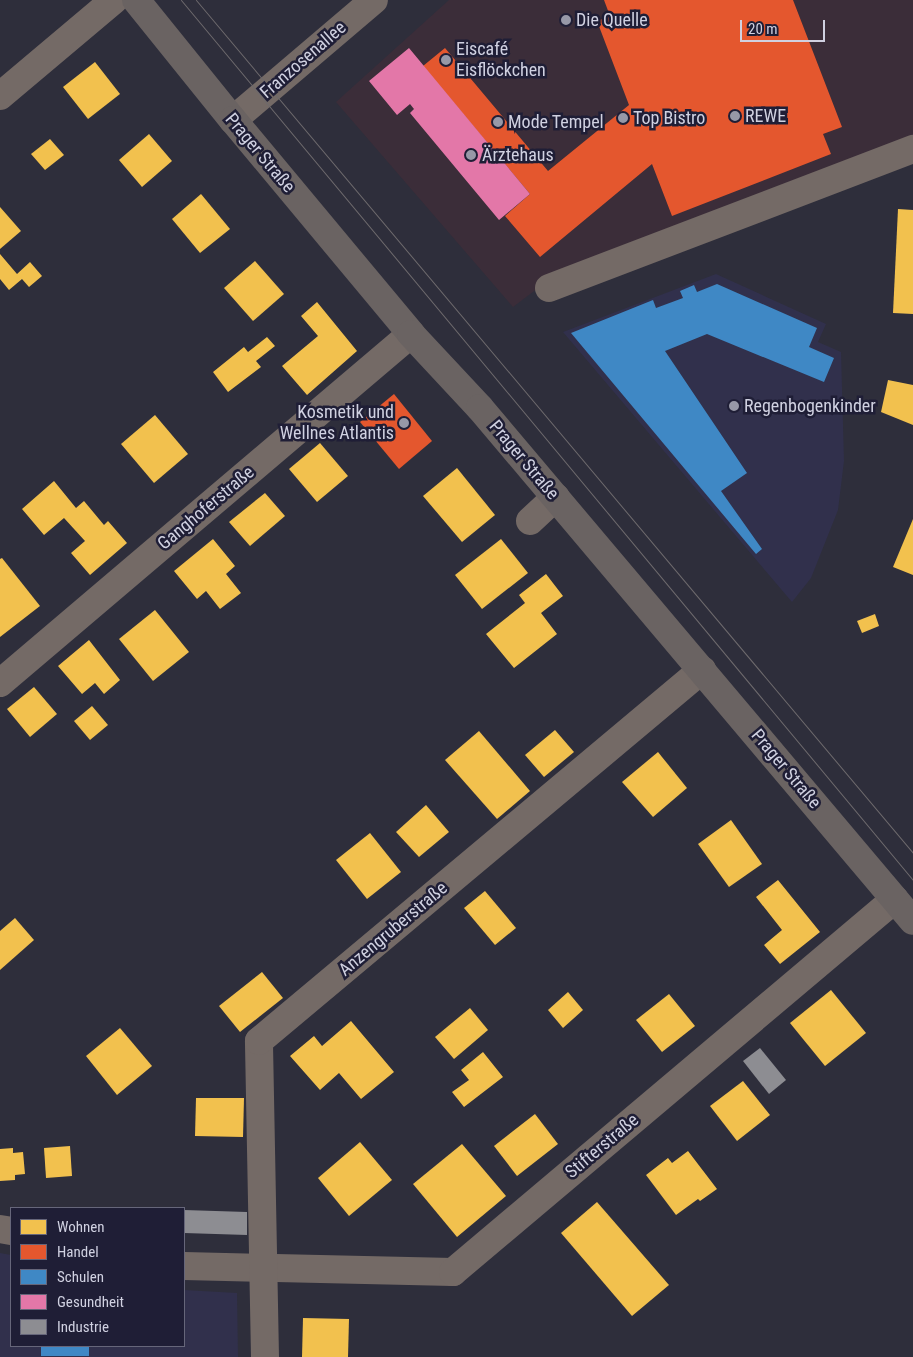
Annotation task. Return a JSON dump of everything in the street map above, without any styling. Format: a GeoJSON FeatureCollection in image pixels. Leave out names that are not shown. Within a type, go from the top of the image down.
{"type":"FeatureCollection","features":[{"type":"Feature","properties":{"kind":"main road","name":"Prager Straße"},"geometry":{"type":"LineString","coordinates":[[136,0],[232,120],[411,334],[480,408],[913,921]]}},
{"type":"Feature","properties":{"kind":"street"},"geometry":{"type":"LineString","coordinates":[[0,96],[114,0]]}},
{"type":"Feature","properties":{"kind":"street","name":"Franzosenallee"},"geometry":{"type":"LineString","coordinates":[[232,120],[374,0]]}},
{"type":"Feature","properties":{"kind":"street"},"geometry":{"type":"LineString","coordinates":[[549,288],[913,149]]}},
{"type":"Feature","properties":{"kind":"street","name":"Ganghoferstraße"},"geometry":{"type":"LineString","coordinates":[[0,683],[411,334]]}},
{"type":"Feature","properties":{"kind":"street"},"geometry":{"type":"LineString","coordinates":[[530,521],[556,497]]}},
{"type":"Feature","properties":{"kind":"street","name":"Anzengruberstraße"},"geometry":{"type":"LineString","coordinates":[[265,1269],[260,1040],[702,670]]}},
{"type":"Feature","properties":{"kind":"street","name":"Stifterstraße"},"geometry":{"type":"LineString","coordinates":[[185,1266],[453,1272],[895,899]]}},
{"type":"Feature","properties":{"kind":"street"},"geometry":{"type":"LineString","coordinates":[[265,1269],[265,1357]]}},
{"type":"Feature","properties":{"kind":"shaded area"},"geometry":{"type":"Polygon","coordinates":[[[449,0],[913,0],[913,135],[558,273],[513,307],[336,102],[449,0]]]}},
{"type":"Feature","properties":{"kind":"shaded area","name":"Regenbogenkinder"},"geometry":{"type":"Polygon","coordinates":[[[716,274],[826,324],[818,342],[841,352],[844,461],[838,510],[811,578],[792,602],[563,332],[716,274]]]}},
{"type":"Feature","properties":{"kind":"shaded area"},"geometry":{"type":"Polygon","coordinates":[[[0,1253],[10,1255],[10,1347],[185,1347],[185,1290],[237,1293],[238,1357],[0,1357],[0,1253]]]}},
{"type":"Feature","properties":{"kind":"building: Wohnen"},"geometry":{"type":"Polygon","coordinates":[[[95,62],[120,94],[88,119],[63,87],[95,62]]]}},
{"type":"Feature","properties":{"kind":"building: Wohnen"},"geometry":{"type":"Polygon","coordinates":[[[149,134],[172,161],[142,187],[119,160],[149,134]]]}},
{"type":"Feature","properties":{"kind":"building: Wohnen"},"geometry":{"type":"Polygon","coordinates":[[[50,139],[64,155],[45,170],[31,154],[50,139]]]}},
{"type":"Feature","properties":{"kind":"building: Wohnen"},"geometry":{"type":"Polygon","coordinates":[[[201,194],[230,229],[200,253],[172,219],[201,194]]]}},
{"type":"Feature","properties":{"kind":"building: Wohnen"},"geometry":{"type":"Polygon","coordinates":[[[0,207],[21,231],[0,249],[0,207]]]}},
{"type":"Feature","properties":{"kind":"building: Wohnen"},"geometry":{"type":"Polygon","coordinates":[[[898,209],[913,210],[913,314],[893,313],[898,209]]]}},
{"type":"Feature","properties":{"kind":"building: Wohnen"},"geometry":{"type":"Polygon","coordinates":[[[0,254],[17,274],[30,262],[42,276],[29,287],[22,279],[9,290],[0,279],[0,254]]]}},
{"type":"Feature","properties":{"kind":"building: Wohnen"},"geometry":{"type":"Polygon","coordinates":[[[255,261],[284,294],[253,321],[224,288],[255,261]]]}},
{"type":"Feature","properties":{"kind":"building: Wohnen"},"geometry":{"type":"Polygon","coordinates":[[[317,302],[357,351],[307,395],[282,366],[318,336],[301,316],[317,302]]]}},
{"type":"Feature","properties":{"kind":"building: Wohnen"},"geometry":{"type":"Polygon","coordinates":[[[267,337],[275,346],[256,361],[261,367],[228,392],[213,372],[244,347],[248,352],[267,337]]]}},
{"type":"Feature","properties":{"kind":"building: Wohnen"},"geometry":{"type":"Polygon","coordinates":[[[888,380],[913,385],[913,425],[881,412],[888,380]]]}},
{"type":"Feature","properties":{"kind":"building: Wohnen"},"geometry":{"type":"Polygon","coordinates":[[[155,415],[188,454],[154,483],[121,444],[155,415]]]}},
{"type":"Feature","properties":{"kind":"building: Wohnen"},"geometry":{"type":"Polygon","coordinates":[[[320,443],[348,476],[317,502],[289,469],[320,443]]]}},
{"type":"Feature","properties":{"kind":"building: Wohnen"},"geometry":{"type":"Polygon","coordinates":[[[457,468],[495,515],[462,542],[423,496],[457,468]]]}},
{"type":"Feature","properties":{"kind":"building: Wohnen"},"geometry":{"type":"Polygon","coordinates":[[[54,481],[76,508],[84,501],[104,525],[108,521],[127,543],[90,575],[71,553],[85,541],[64,518],[44,535],[22,509],[54,481]]]}},
{"type":"Feature","properties":{"kind":"building: Wohnen"},"geometry":{"type":"Polygon","coordinates":[[[265,493],[285,516],[250,546],[229,522],[265,493]]]}},
{"type":"Feature","properties":{"kind":"building: Wohnen"},"geometry":{"type":"Polygon","coordinates":[[[913,519],[913,575],[893,567],[913,519]]]}},
{"type":"Feature","properties":{"kind":"building: Wohnen"},"geometry":{"type":"Polygon","coordinates":[[[213,539],[235,566],[226,574],[241,593],[220,609],[206,591],[197,599],[174,571],[213,539]]]}},
{"type":"Feature","properties":{"kind":"building: Wohnen"},"geometry":{"type":"Polygon","coordinates":[[[501,539],[528,573],[482,609],[455,575],[501,539]]]}},
{"type":"Feature","properties":{"kind":"building: Wohnen"},"geometry":{"type":"Polygon","coordinates":[[[2,558],[40,606],[0,637],[0,559],[2,558]]]}},
{"type":"Feature","properties":{"kind":"building: Wohnen"},"geometry":{"type":"Polygon","coordinates":[[[546,574],[563,596],[541,613],[557,634],[514,668],[486,634],[525,603],[519,595],[546,574]]]}},
{"type":"Feature","properties":{"kind":"building: Wohnen"},"geometry":{"type":"Polygon","coordinates":[[[155,610],[189,652],[153,681],[119,639],[155,610]]]}},
{"type":"Feature","properties":{"kind":"building: Wohnen"},"geometry":{"type":"Polygon","coordinates":[[[875,614],[879,626],[862,633],[857,621],[875,614]]]}},
{"type":"Feature","properties":{"kind":"building: Wohnen"},"geometry":{"type":"Polygon","coordinates":[[[89,640],[120,680],[104,694],[95,683],[82,694],[58,666],[89,640]]]}},
{"type":"Feature","properties":{"kind":"building: Wohnen"},"geometry":{"type":"Polygon","coordinates":[[[34,687],[57,714],[30,737],[7,709],[34,687]]]}},
{"type":"Feature","properties":{"kind":"building: Wohnen"},"geometry":{"type":"Polygon","coordinates":[[[92,706],[108,725],[90,740],[74,721],[92,706]]]}},
{"type":"Feature","properties":{"kind":"building: Wohnen"},"geometry":{"type":"Polygon","coordinates":[[[555,730],[574,752],[544,777],[525,755],[555,730]]]}},
{"type":"Feature","properties":{"kind":"building: Wohnen"},"geometry":{"type":"Polygon","coordinates":[[[479,731],[530,791],[497,819],[445,760],[479,731]]]}},
{"type":"Feature","properties":{"kind":"building: Wohnen"},"geometry":{"type":"Polygon","coordinates":[[[658,752],[687,788],[653,817],[622,782],[658,752]]]}},
{"type":"Feature","properties":{"kind":"building: Wohnen"},"geometry":{"type":"Polygon","coordinates":[[[426,805],[449,832],[419,857],[396,832],[426,805]]]}},
{"type":"Feature","properties":{"kind":"building: Wohnen"},"geometry":{"type":"Polygon","coordinates":[[[731,820],[762,864],[729,887],[698,844],[731,820]]]}},
{"type":"Feature","properties":{"kind":"building: Wohnen"},"geometry":{"type":"Polygon","coordinates":[[[370,833],[401,872],[367,899],[336,860],[370,833]]]}},
{"type":"Feature","properties":{"kind":"building: Wohnen"},"geometry":{"type":"Polygon","coordinates":[[[778,880],[820,932],[780,964],[764,945],[782,930],[756,897],[778,880]]]}},
{"type":"Feature","properties":{"kind":"building: Wohnen"},"geometry":{"type":"Polygon","coordinates":[[[485,891],[516,928],[495,945],[464,908],[485,891]]]}},
{"type":"Feature","properties":{"kind":"building: Wohnen"},"geometry":{"type":"Polygon","coordinates":[[[15,918],[34,940],[0,970],[0,931],[15,918]]]}},
{"type":"Feature","properties":{"kind":"building: Wohnen"},"geometry":{"type":"Polygon","coordinates":[[[262,972],[283,998],[240,1032],[219,1006],[262,972]]]}},
{"type":"Feature","properties":{"kind":"building: Wohnen"},"geometry":{"type":"Polygon","coordinates":[[[831,990],[866,1033],[825,1066],[790,1023],[831,990]]]}},
{"type":"Feature","properties":{"kind":"building: Wohnen"},"geometry":{"type":"Polygon","coordinates":[[[568,992],[583,1010],[563,1028],[548,1010],[568,992]]]}},
{"type":"Feature","properties":{"kind":"building: Wohnen"},"geometry":{"type":"Polygon","coordinates":[[[669,994],[695,1026],[662,1052],[636,1020],[669,994]]]}},
{"type":"Feature","properties":{"kind":"building: Wohnen"},"geometry":{"type":"Polygon","coordinates":[[[470,1008],[488,1030],[454,1059],[435,1037],[470,1008]]]}},
{"type":"Feature","properties":{"kind":"building: Wohnen"},"geometry":{"type":"Polygon","coordinates":[[[351,1021],[394,1072],[361,1099],[339,1073],[320,1090],[290,1056],[314,1036],[322,1046],[351,1021]]]}},
{"type":"Feature","properties":{"kind":"building: Wohnen"},"geometry":{"type":"Polygon","coordinates":[[[120,1028],[152,1066],[117,1095],[86,1056],[120,1028]]]}},
{"type":"Feature","properties":{"kind":"building: Wohnen"},"geometry":{"type":"Polygon","coordinates":[[[483,1052],[503,1077],[464,1107],[452,1092],[469,1080],[461,1070],[483,1052]]]}},
{"type":"Feature","properties":{"kind":"building: Wohnen"},"geometry":{"type":"Polygon","coordinates":[[[743,1081],[770,1115],[737,1141],[710,1106],[743,1081]]]}},
{"type":"Feature","properties":{"kind":"building: Wohnen"},"geometry":{"type":"Polygon","coordinates":[[[196,1098],[244,1098],[243,1137],[195,1136],[196,1098]]]}},
{"type":"Feature","properties":{"kind":"building: Wohnen"},"geometry":{"type":"Polygon","coordinates":[[[535,1114],[558,1144],[517,1176],[494,1146],[535,1114]]]}},
{"type":"Feature","properties":{"kind":"building: Wohnen"},"geometry":{"type":"Polygon","coordinates":[[[360,1142],[392,1180],[349,1216],[318,1178],[360,1142]]]}},
{"type":"Feature","properties":{"kind":"building: Wohnen"},"geometry":{"type":"Polygon","coordinates":[[[462,1144],[506,1196],[457,1237],[413,1184],[462,1144]]]}},
{"type":"Feature","properties":{"kind":"building: Wohnen"},"geometry":{"type":"Polygon","coordinates":[[[70,1146],[72,1176],[46,1178],[44,1148],[70,1146]]]}},
{"type":"Feature","properties":{"kind":"building: Wohnen"},"geometry":{"type":"Polygon","coordinates":[[[13,1148],[13,1153],[23,1152],[25,1174],[15,1175],[15,1180],[0,1181],[0,1149],[13,1148]]]}},
{"type":"Feature","properties":{"kind":"building: Wohnen"},"geometry":{"type":"Polygon","coordinates":[[[688,1151],[717,1189],[700,1201],[698,1199],[676,1215],[646,1175],[668,1158],[672,1163],[688,1151]]]}},
{"type":"Feature","properties":{"kind":"building: Wohnen"},"geometry":{"type":"Polygon","coordinates":[[[597,1202],[669,1285],[632,1316],[561,1233],[597,1202]]]}},
{"type":"Feature","properties":{"kind":"building: Wohnen"},"geometry":{"type":"Polygon","coordinates":[[[303,1318],[349,1319],[348,1357],[302,1357],[303,1318]]]}},
{"type":"Feature","properties":{"kind":"building: Handel","name":"REWE"},"geometry":{"type":"Polygon","coordinates":[[[604,0],[793,0],[842,127],[823,134],[831,154],[672,216],[652,164],[540,257],[505,216],[530,194],[423,66],[445,48],[548,171],[629,105],[597,21],[610,16],[604,0]]]}},
{"type":"Feature","properties":{"kind":"building: Handel"},"geometry":{"type":"Polygon","coordinates":[[[394,394],[432,441],[399,469],[360,422],[394,394]]]}},
{"type":"Feature","properties":{"kind":"building: Schulen"},"geometry":{"type":"Polygon","coordinates":[[[717,284],[817,328],[809,347],[834,358],[824,382],[707,334],[665,351],[747,473],[721,491],[762,549],[756,554],[571,333],[653,300],[656,308],[683,298],[680,291],[694,285],[697,292],[717,284]]]}},
{"type":"Feature","properties":{"kind":"building: Schulen"},"geometry":{"type":"Polygon","coordinates":[[[41,1347],[89,1347],[89,1356],[41,1356],[41,1347]]]}},
{"type":"Feature","properties":{"kind":"building: Gesundheit","name":"Ärztehaus"},"geometry":{"type":"Polygon","coordinates":[[[409,48],[530,194],[499,220],[410,113],[414,109],[410,104],[397,115],[369,81],[409,48]]]}},
{"type":"Feature","properties":{"kind":"building: Industrie"},"geometry":{"type":"Polygon","coordinates":[[[760,1048],[786,1080],[769,1094],[743,1061],[760,1048]]]}},
{"type":"Feature","properties":{"kind":"building: Industrie"},"geometry":{"type":"Polygon","coordinates":[[[185,1210],[247,1212],[247,1235],[185,1233],[185,1210]]]}},
{"type":"Feature","properties":{"kind":"tram line"},"geometry":{"type":"LineString","coordinates":[[181,0],[913,880]]}},
{"type":"Feature","properties":{"kind":"tram line"},"geometry":{"type":"LineString","coordinates":[[196,0],[913,853]]}},
{"type":"Feature","properties":{"kind":"place","name":"Die Quelle"},"geometry":{"type":"Point","coordinates":[566,20]}},
{"type":"Feature","properties":{"kind":"place","name":"Eiscafé Eisflöckchen"},"geometry":{"type":"Point","coordinates":[446,60]}},
{"type":"Feature","properties":{"kind":"place","name":"REWE"},"geometry":{"type":"Point","coordinates":[735,116]}},
{"type":"Feature","properties":{"kind":"place","name":"Top Bistro"},"geometry":{"type":"Point","coordinates":[623,118]}},
{"type":"Feature","properties":{"kind":"place","name":"Mode Tempel"},"geometry":{"type":"Point","coordinates":[498,122]}},
{"type":"Feature","properties":{"kind":"place","name":"Ärztehaus"},"geometry":{"type":"Point","coordinates":[471,155]}},
{"type":"Feature","properties":{"kind":"place","name":"Regenbogenkinder"},"geometry":{"type":"Point","coordinates":[734,406]}},
{"type":"Feature","properties":{"kind":"place","name":"Kosmetik und Wellnes Atlantis"},"geometry":{"type":"Point","coordinates":[404,423]}}]}
